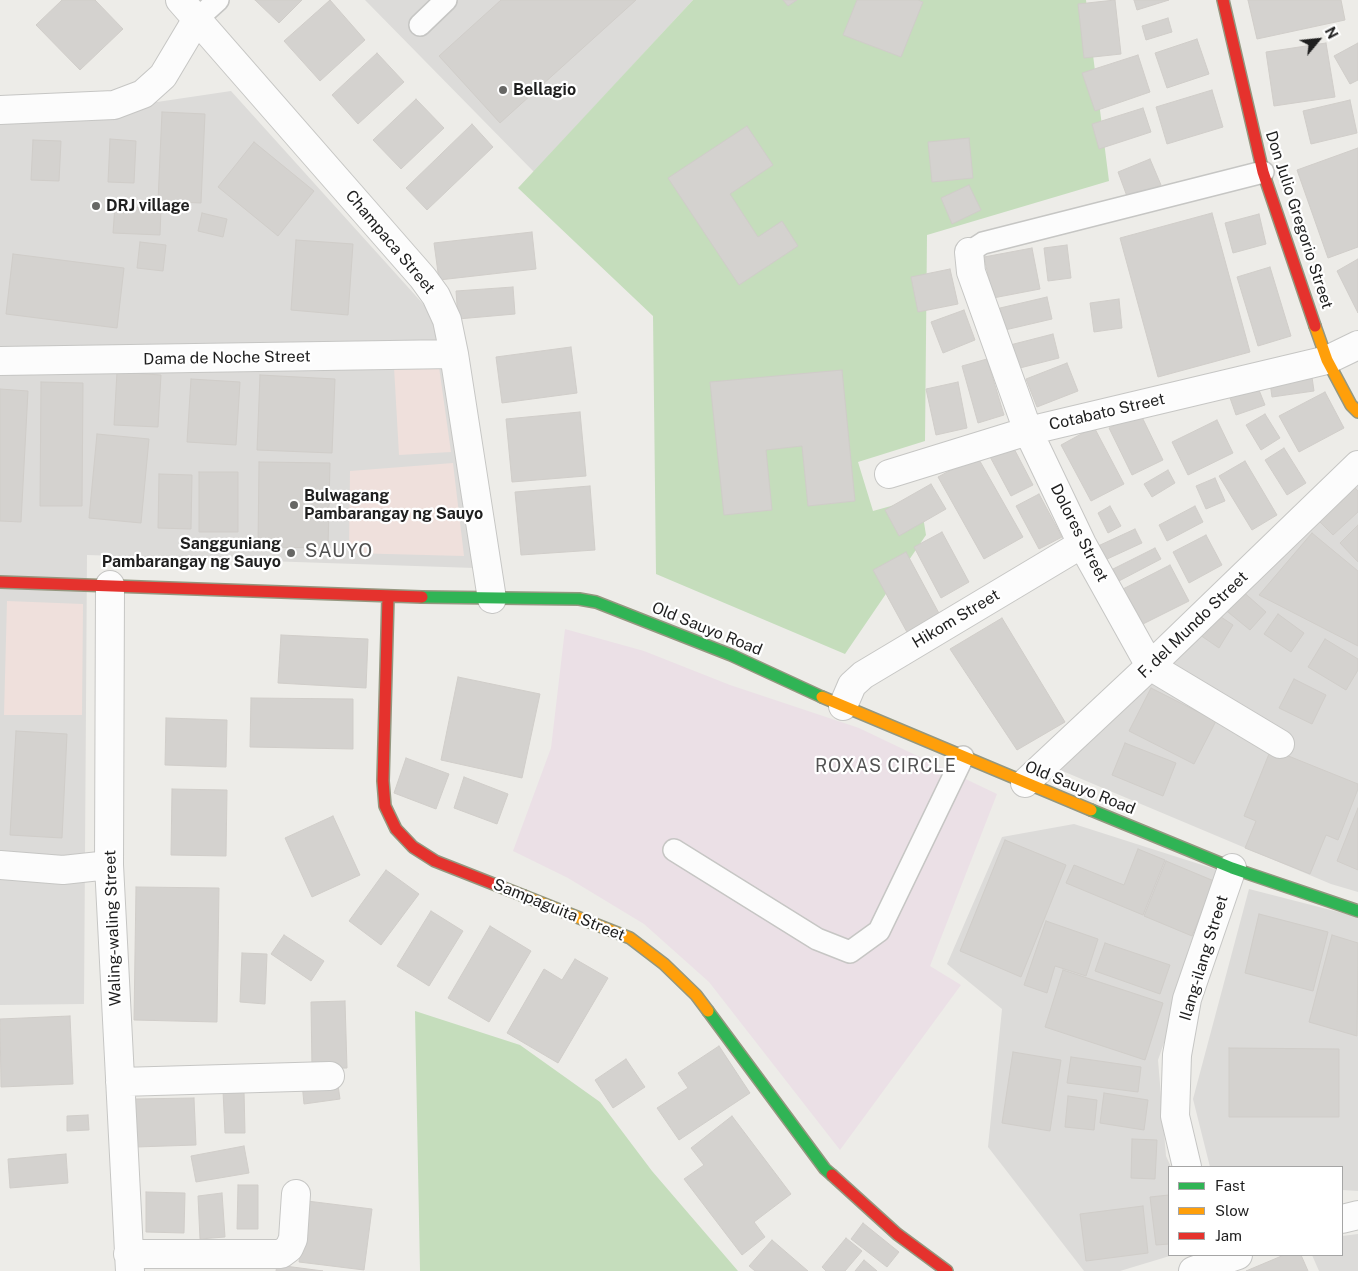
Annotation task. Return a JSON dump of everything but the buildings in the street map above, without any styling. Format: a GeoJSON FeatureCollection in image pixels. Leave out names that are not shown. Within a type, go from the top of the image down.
{"type":"FeatureCollection","features":[{"type":"Feature","properties":{"kind":"main road","name":"Don Julio Gregorio Street"},"geometry":{"type":"LineString","coordinates":[[1223,0],[1263,172],[1327,360],[1351,405],[1358,412]]}},
{"type":"Feature","properties":{"kind":"main road","name":"Old Sauyo Road"},"geometry":{"type":"LineString","coordinates":[[0,582],[110,585],[388,598],[578,600],[596,602],[731,655],[843,706],[1232,868],[1358,911]]}},
{"type":"Feature","properties":{"kind":"main road","name":"Sampaguita Street"},"geometry":{"type":"LineString","coordinates":[[388,598],[383,781],[385,806],[396,828],[413,847],[436,861],[630,938],[664,964],[696,995],[825,1169],[897,1234],[947,1271]]}},
{"type":"Feature","properties":{"kind":"street"},"geometry":{"type":"LineString","coordinates":[[0,110],[114,104],[142,94],[163,76],[188,10]]}},
{"type":"Feature","properties":{"kind":"street","name":"Champaca Street"},"geometry":{"type":"LineString","coordinates":[[188,10],[423,278],[436,296],[448,320],[492,599]]}},
{"type":"Feature","properties":{"kind":"street","name":"Dolores Street"},"geometry":{"type":"LineString","coordinates":[[969,252],[971,272],[1028,431],[1082,544],[1150,666],[1280,744]]}},
{"type":"Feature","properties":{"kind":"street","name":"Cotabato Street"},"geometry":{"type":"LineString","coordinates":[[889,474],[1028,431],[1327,360],[1358,345]]}},
{"type":"Feature","properties":{"kind":"street","name":"Dama de Noche Street"},"geometry":{"type":"LineString","coordinates":[[0,361],[454,354]]}},
{"type":"Feature","properties":{"kind":"street","name":"F. del Mundo Street"},"geometry":{"type":"LineString","coordinates":[[1025,783],[1150,666],[1358,465]]}},
{"type":"Feature","properties":{"kind":"street","name":"Hikom Street"},"geometry":{"type":"LineString","coordinates":[[843,706],[852,685],[863,675],[1082,544]]}},
{"type":"Feature","properties":{"kind":"street","name":"Waling-waling Street"},"geometry":{"type":"LineString","coordinates":[[110,585],[110,865],[129,1262]]}},
{"type":"Feature","properties":{"kind":"street"},"geometry":{"type":"LineString","coordinates":[[0,865],[63,870],[110,865]]}},
{"type":"Feature","properties":{"kind":"street","name":"Ilang-ilang Street"},"geometry":{"type":"LineString","coordinates":[[1187,1166],[1176,1116],[1177,1055],[1187,999],[1232,868]]}},
{"type":"Feature","properties":{"kind":"street"},"geometry":{"type":"LineString","coordinates":[[120,1082],[330,1076]]}},
{"type":"Feature","properties":{"kind":"street"},"geometry":{"type":"LineString","coordinates":[[129,1262],[281,1254],[289,1248],[293,1239],[296,1194]]}},
{"type":"Feature","properties":{"kind":"street"},"geometry":{"type":"LineString","coordinates":[[1343,1219],[1358,1216]]}},
{"type":"Feature","properties":{"kind":"lane"},"geometry":{"type":"LineString","coordinates":[[188,10],[218,0]]}},
{"type":"Feature","properties":{"kind":"lane"},"geometry":{"type":"LineString","coordinates":[[420,25],[446,0]]}},
{"type":"Feature","properties":{"kind":"lane"},"geometry":{"type":"LineString","coordinates":[[969,252],[983,243],[1263,172]]}},
{"type":"Feature","properties":{"kind":"lane"},"geometry":{"type":"LineString","coordinates":[[674,850],[816,939],[850,952],[878,931],[963,757]]}},
{"type":"Feature","properties":{"kind":"shaded area"},"geometry":{"type":"Polygon","coordinates":[[[365,0],[693,0],[534,172],[365,0]]]}},
{"type":"Feature","properties":{"kind":"shaded area"},"geometry":{"type":"Polygon","coordinates":[[[231,91],[443,326],[475,568],[87,555],[84,1004],[0,1005],[0,120],[56,117],[231,91]]]}},
{"type":"Feature","properties":{"kind":"shaded area"},"geometry":{"type":"Polygon","coordinates":[[[394,367],[439,367],[451,452],[399,455],[394,367]]]}},
{"type":"Feature","properties":{"kind":"shaded area"},"geometry":{"type":"Polygon","coordinates":[[[453,463],[464,556],[349,553],[350,471],[453,463]]]}},
{"type":"Feature","properties":{"kind":"shaded area"},"geometry":{"type":"Polygon","coordinates":[[[1358,468],[1358,892],[1331,884],[1053,767],[1358,468]]]}},
{"type":"Feature","properties":{"kind":"shaded area"},"geometry":{"type":"Polygon","coordinates":[[[7,601],[83,604],[82,715],[4,715],[7,601]]]}},
{"type":"Feature","properties":{"kind":"shaded area"},"geometry":{"type":"Polygon","coordinates":[[[565,629],[644,651],[730,685],[859,728],[997,794],[930,966],[961,985],[840,1150],[709,982],[644,924],[568,878],[513,851],[551,748],[565,629]]]}},
{"type":"Feature","properties":{"kind":"shaded area"},"geometry":{"type":"Polygon","coordinates":[[[1074,824],[1224,872],[1158,1060],[1166,1156],[1171,1166],[1168,1166],[1168,1256],[1170,1256],[1120,1271],[1084,1271],[988,1147],[1002,1009],[947,964],[1002,837],[1074,824]]]}},
{"type":"Feature","properties":{"kind":"shaded area"},"geometry":{"type":"Polygon","coordinates":[[[1249,889],[1358,917],[1358,1191],[1343,1190],[1343,1166],[1210,1166],[1193,1099],[1249,889]]]}},
{"type":"Feature","properties":{"kind":"shaded area"},"geometry":{"type":"Polygon","coordinates":[[[1358,1234],[1358,1271],[1319,1271],[1312,1256],[1343,1256],[1343,1236],[1358,1234]]]}},
{"type":"Feature","properties":{"kind":"green space"},"geometry":{"type":"Polygon","coordinates":[[[693,0],[1086,0],[1109,181],[927,235],[925,441],[858,462],[873,511],[920,498],[926,535],[845,654],[656,574],[653,316],[518,188],[693,0]]]}},
{"type":"Feature","properties":{"kind":"green space"},"geometry":{"type":"Polygon","coordinates":[[[415,1011],[520,1045],[600,1102],[652,1171],[738,1271],[420,1271],[415,1011]]]}},
{"type":"Feature","properties":{"kind":"traffic: fast"},"geometry":{"type":"LineString","coordinates":[[422,597],[579,599],[596,602],[731,655],[822,697]]}},
{"type":"Feature","properties":{"kind":"traffic: fast"},"geometry":{"type":"LineString","coordinates":[[1091,810],[1232,868],[1358,911]]}},
{"type":"Feature","properties":{"kind":"traffic: fast"},"geometry":{"type":"LineString","coordinates":[[708,1011],[825,1169],[832,1175]]}},
{"type":"Feature","properties":{"kind":"traffic: slow"},"geometry":{"type":"LineString","coordinates":[[1315,326],[1327,360],[1351,405],[1358,412]]}},
{"type":"Feature","properties":{"kind":"traffic: slow"},"geometry":{"type":"LineString","coordinates":[[822,697],[1091,810]]}},
{"type":"Feature","properties":{"kind":"traffic: slow"},"geometry":{"type":"LineString","coordinates":[[524,896],[630,938],[664,964],[696,995],[708,1011]]}},
{"type":"Feature","properties":{"kind":"traffic: jam"},"geometry":{"type":"LineString","coordinates":[[1223,0],[1263,172],[1315,326]]}},
{"type":"Feature","properties":{"kind":"traffic: jam"},"geometry":{"type":"LineString","coordinates":[[0,582],[422,597]]}},
{"type":"Feature","properties":{"kind":"traffic: jam"},"geometry":{"type":"LineString","coordinates":[[388,597],[383,781],[385,806],[396,829],[413,847],[435,861],[524,896]]}},
{"type":"Feature","properties":{"kind":"traffic: jam"},"geometry":{"type":"LineString","coordinates":[[832,1175],[897,1234],[947,1271]]}},
{"type":"Feature","properties":{"kind":"place","name":"Bellagio"},"geometry":{"type":"Point","coordinates":[503,90]}},
{"type":"Feature","properties":{"kind":"place","name":"DRJ village"},"geometry":{"type":"Point","coordinates":[96,206]}},
{"type":"Feature","properties":{"kind":"place","name":"Bulwagang Pambarangay ng Sauyo"},"geometry":{"type":"Point","coordinates":[294,505]}},
{"type":"Feature","properties":{"kind":"place","name":"Sangguniang Pambarangay ng Sauyo"},"geometry":{"type":"Point","coordinates":[291,553]}},
{"type":"Feature","properties":{"kind":"district","name":"SAUYO"},"geometry":{"type":"Point","coordinates":[339,551]}},
{"type":"Feature","properties":{"kind":"district","name":"ROXAS CIRCLE"},"geometry":{"type":"Point","coordinates":[886,766]}}]}
